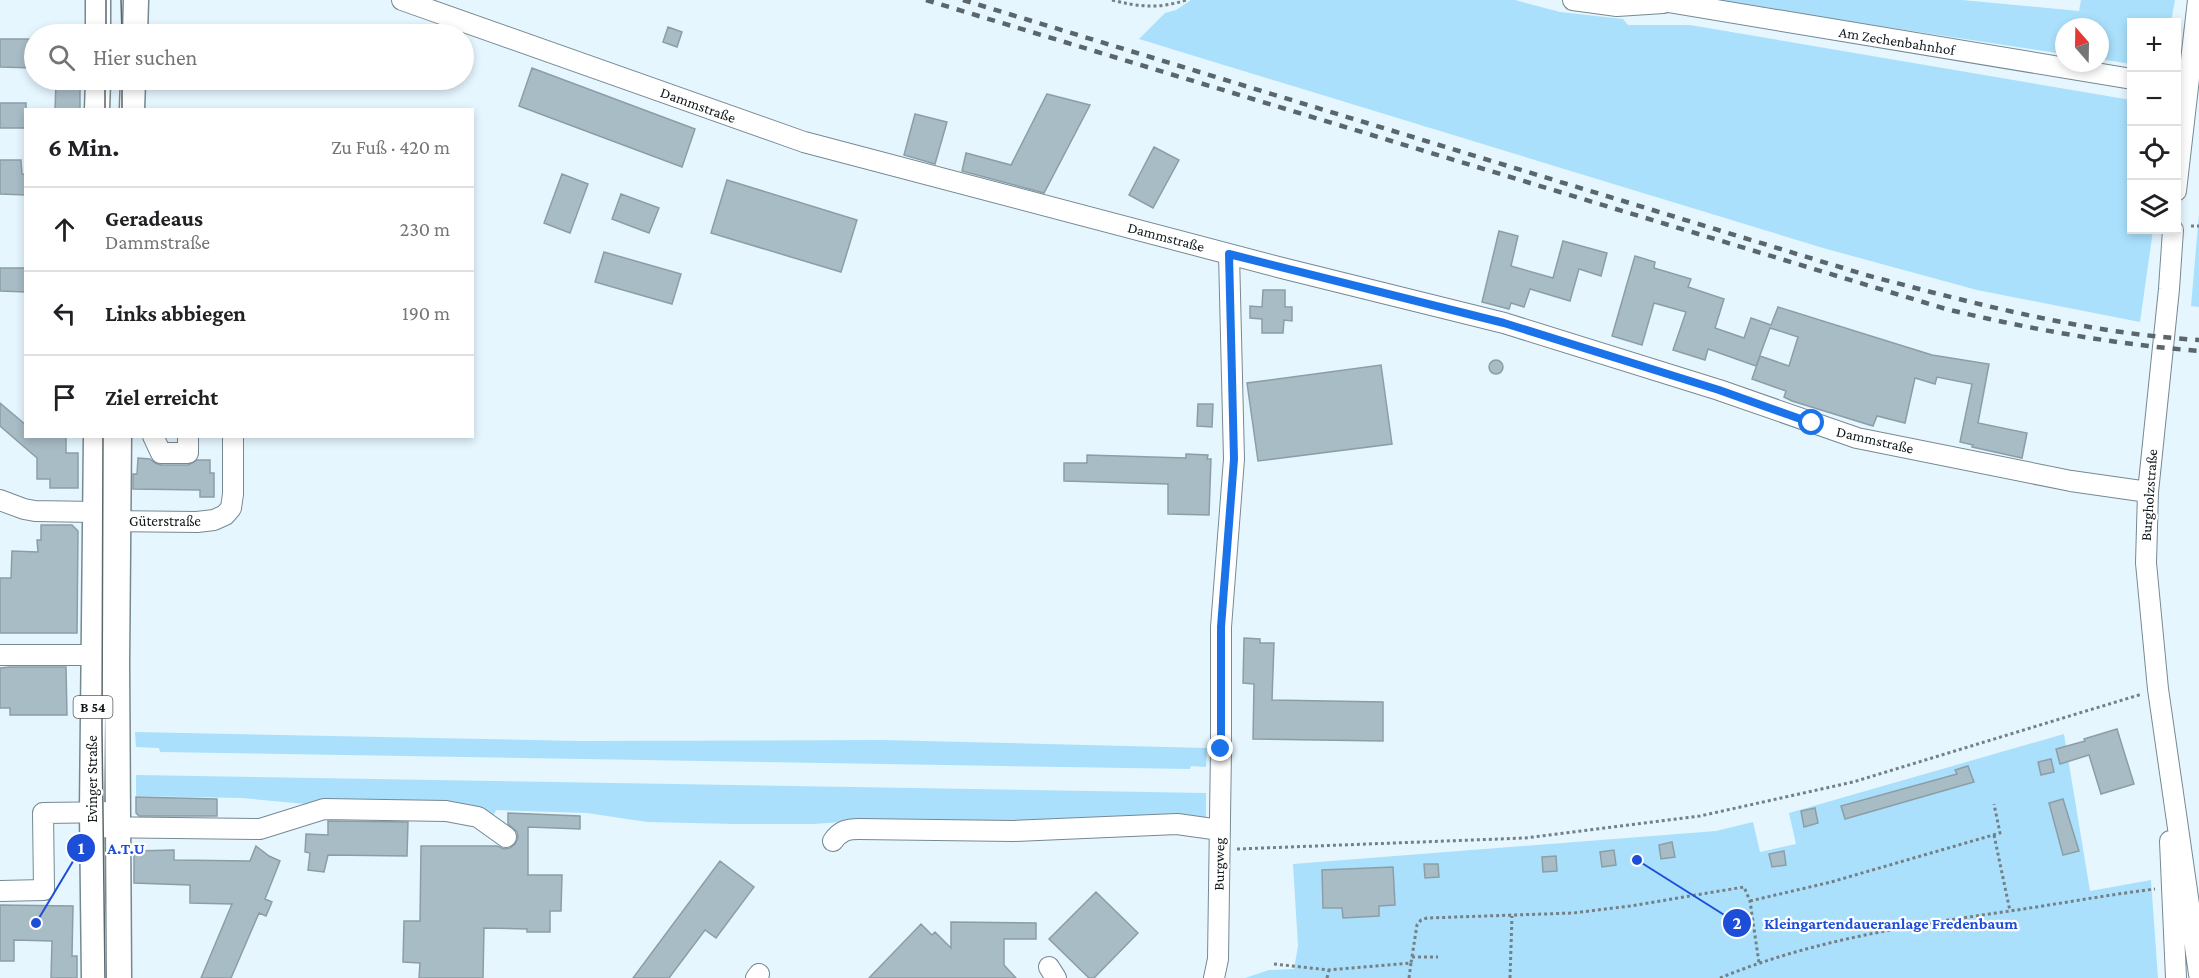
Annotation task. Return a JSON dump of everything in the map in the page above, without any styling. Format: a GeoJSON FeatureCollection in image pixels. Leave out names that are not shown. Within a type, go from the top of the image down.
{"type":"FeatureCollection","features":[{"type":"Feature","properties":{"kind":"main road"},"geometry":{"type":"LineString","coordinates":[[98,0],[98,24]]}},
{"type":"Feature","properties":{"kind":"main road"},"geometry":{"type":"LineString","coordinates":[[135,24],[136,0]]}},
{"type":"Feature","properties":{"kind":"main road"},"geometry":{"type":"LineString","coordinates":[[97,108],[98,90]]}},
{"type":"Feature","properties":{"kind":"main road"},"geometry":{"type":"LineString","coordinates":[[132,108],[133,90]]}},
{"type":"Feature","properties":{"kind":"main road","name":"Evinger Straße"},"geometry":{"type":"LineString","coordinates":[[94,978],[92,820],[96,438]]}},
{"type":"Feature","properties":{"kind":"main road","name":"Evinger Straße"},"geometry":{"type":"LineString","coordinates":[[119,438],[117,655],[119,978]]}},
{"type":"Feature","properties":{"kind":"street","name":"Dammstraße"},"geometry":{"type":"LineString","coordinates":[[402,0],[470,24]]}},
{"type":"Feature","properties":{"kind":"street","name":"Am Zechenbahnhof"},"geometry":{"type":"LineString","coordinates":[[1573,0],[1617,6],[1660,1],[1699,4],[2127,79]]}},
{"type":"Feature","properties":{"kind":"street"},"geometry":{"type":"LineString","coordinates":[[2177,180],[2182,88],[2198,0]]}},
{"type":"Feature","properties":{"kind":"street","name":"Dammstraße"},"geometry":{"type":"LineString","coordinates":[[474,25],[804,142],[1229,254],[1504,323],[1719,390],[1857,438],[2071,481],[2148,492]]}},
{"type":"Feature","properties":{"kind":"street","name":"Burgholzstraße"},"geometry":{"type":"LineString","coordinates":[[2176,978],[2179,886],[2169,760],[2158,689],[2146,563],[2148,492],[2169,289],[2180,234]]}},
{"type":"Feature","properties":{"kind":"street","name":"Burgweg"},"geometry":{"type":"LineString","coordinates":[[1214,978],[1218,959],[1221,627],[1234,459],[1229,254]]}},
{"type":"Feature","properties":{"kind":"street"},"geometry":{"type":"LineString","coordinates":[[154,438],[161,453],[188,453],[188,438]]}},
{"type":"Feature","properties":{"kind":"street","name":"Güterstraße"},"geometry":{"type":"LineString","coordinates":[[0,500],[35,512],[119,521],[197,522],[214,520],[225,515],[231,508],[233,438]]}},
{"type":"Feature","properties":{"kind":"street"},"geometry":{"type":"LineString","coordinates":[[0,655],[117,655]]}},
{"type":"Feature","properties":{"kind":"street"},"geometry":{"type":"LineString","coordinates":[[0,891],[44,890],[43,813],[92,820],[260,829],[324,809],[446,811],[467,813],[478,817],[506,837]]}},
{"type":"Feature","properties":{"kind":"street"},"geometry":{"type":"LineString","coordinates":[[832,841],[846,829],[1025,830],[1177,824],[1219,840]]}},
{"type":"Feature","properties":{"kind":"street","name":"Burgholzstraße"},"geometry":{"type":"LineString","coordinates":[[2179,886],[2199,974]]}},
{"type":"Feature","properties":{"kind":"path"},"geometry":{"type":"LineString","coordinates":[[1112,0],[1134,6],[1168,7],[1186,0]]}},
{"type":"Feature","properties":{"kind":"path"},"geometry":{"type":"LineString","coordinates":[[2181,228],[2199,226]]}},
{"type":"Feature","properties":{"kind":"path"},"geometry":{"type":"LineString","coordinates":[[1219,840],[1356,846],[1525,838],[1700,816],[1853,782],[2158,689]]}},
{"type":"Feature","properties":{"kind":"path"},"geometry":{"type":"LineString","coordinates":[[1750,901],[1831,882],[2000,833],[1995,804]]}},
{"type":"Feature","properties":{"kind":"path"},"geometry":{"type":"LineString","coordinates":[[1994,835],[2010,911]]}},
{"type":"Feature","properties":{"kind":"path"},"geometry":{"type":"LineString","coordinates":[[1720,978],[1759,963],[1851,938],[2101,896],[2179,886]]}},
{"type":"Feature","properties":{"kind":"path"},"geometry":{"type":"LineString","coordinates":[[1409,978],[1417,925],[1421,920],[1427,918],[1573,913],[1744,887],[1750,901],[1759,963]]}},
{"type":"Feature","properties":{"kind":"path"},"geometry":{"type":"LineString","coordinates":[[1510,978],[1512,916]]}},
{"type":"Feature","properties":{"kind":"path"},"geometry":{"type":"LineString","coordinates":[[1412,957],[1438,957]]}},
{"type":"Feature","properties":{"kind":"path"},"geometry":{"type":"LineString","coordinates":[[1274,964],[1329,970],[1411,963]]}},
{"type":"Feature","properties":{"kind":"path"},"geometry":{"type":"LineString","coordinates":[[1327,978],[1329,970]]}},
{"type":"Feature","properties":{"kind":"shaded area"},"geometry":{"type":"Polygon","coordinates":[[[1191,0],[1515,0],[1560,12],[1623,19],[1628,25],[1690,25],[2127,99],[2127,234],[2152,234],[2140,322],[1977,290],[1823,248],[1139,39],[1165,13],[1176,10],[1191,0]]]}},
{"type":"Feature","properties":{"kind":"shaded area"},"geometry":{"type":"Polygon","coordinates":[[[1720,0],[1962,0],[2079,11],[2081,0],[2175,0],[2172,18],[2127,18],[2127,63],[2109,60],[2109,18],[2055,18],[2055,53],[1720,2],[1720,0]]]}},
{"type":"Feature","properties":{"kind":"shaded area"},"geometry":{"type":"Polygon","coordinates":[[[2199,214],[2199,307],[2191,306],[2199,214]]]}},
{"type":"Feature","properties":{"kind":"shaded area"},"geometry":{"type":"Polygon","coordinates":[[[135,732],[578,741],[882,740],[1207,748],[1206,767],[1191,766],[1190,769],[160,752],[159,748],[136,747],[135,732]]]}},
{"type":"Feature","properties":{"kind":"shaded area"},"geometry":{"type":"Polygon","coordinates":[[[2064,734],[2090,891],[2151,880],[2158,978],[1245,978],[1269,970],[1294,969],[1298,946],[1293,864],[1716,831],[1753,822],[1760,852],[1796,844],[1789,813],[2064,734]]]}},
{"type":"Feature","properties":{"kind":"shaded area"},"geometry":{"type":"Polygon","coordinates":[[[136,775],[1206,793],[1206,816],[1205,819],[1012,826],[855,821],[814,824],[647,822],[587,813],[496,810],[493,817],[455,807],[306,804],[242,798],[136,796],[136,775]]]}},
{"type":"Feature","properties":{"kind":"building"},"geometry":{"type":"Polygon","coordinates":[[[668,27],[682,32],[677,47],[663,42],[668,27]]]}},
{"type":"Feature","properties":{"kind":"building"},"geometry":{"type":"Polygon","coordinates":[[[0,39],[24,39],[24,68],[0,67],[0,39]]]}},
{"type":"Feature","properties":{"kind":"building"},"geometry":{"type":"Polygon","coordinates":[[[532,68],[695,129],[682,167],[519,106],[532,68]]]}},
{"type":"Feature","properties":{"kind":"building"},"geometry":{"type":"Polygon","coordinates":[[[56,90],[80,90],[80,108],[55,108],[56,90]]]}},
{"type":"Feature","properties":{"kind":"building"},"geometry":{"type":"Polygon","coordinates":[[[1047,94],[1090,105],[1044,193],[962,171],[966,153],[1011,165],[1047,94]]]}},
{"type":"Feature","properties":{"kind":"building"},"geometry":{"type":"Polygon","coordinates":[[[0,103],[26,103],[24,128],[0,128],[0,103]]]}},
{"type":"Feature","properties":{"kind":"building"},"geometry":{"type":"Polygon","coordinates":[[[915,114],[947,122],[935,164],[904,155],[915,114]]]}},
{"type":"Feature","properties":{"kind":"building"},"geometry":{"type":"Polygon","coordinates":[[[1154,147],[1179,160],[1153,208],[1129,195],[1154,147]]]}},
{"type":"Feature","properties":{"kind":"building"},"geometry":{"type":"Polygon","coordinates":[[[0,160],[21,160],[24,195],[0,194],[0,160]]]}},
{"type":"Feature","properties":{"kind":"building"},"geometry":{"type":"Polygon","coordinates":[[[562,174],[588,184],[570,233],[544,223],[562,174]]]}},
{"type":"Feature","properties":{"kind":"building"},"geometry":{"type":"Polygon","coordinates":[[[727,180],[857,220],[841,272],[711,233],[727,180]]]}},
{"type":"Feature","properties":{"kind":"building"},"geometry":{"type":"Polygon","coordinates":[[[621,194],[659,208],[649,233],[612,219],[621,194]]]}},
{"type":"Feature","properties":{"kind":"building"},"geometry":{"type":"Polygon","coordinates":[[[1499,231],[1518,236],[1511,266],[1553,278],[1563,241],[1607,253],[1601,276],[1579,269],[1570,301],[1530,289],[1524,307],[1511,303],[1509,309],[1482,302],[1499,231]]]}},
{"type":"Feature","properties":{"kind":"building"},"geometry":{"type":"Polygon","coordinates":[[[604,252],[681,274],[672,304],[595,282],[604,252]]]}},
{"type":"Feature","properties":{"kind":"building"},"geometry":{"type":"Polygon","coordinates":[[[1635,256],[1655,262],[1654,268],[1691,279],[1688,287],[1724,299],[1715,328],[1744,338],[1751,318],[1771,325],[1778,307],[1932,355],[1989,364],[1978,423],[2027,433],[2022,458],[1972,447],[1973,445],[1960,442],[1972,384],[1937,377],[1935,384],[1915,378],[1905,423],[1877,416],[1873,426],[1792,401],[1784,397],[1786,391],[1752,379],[1760,356],[1789,366],[1798,337],[1770,328],[1756,366],[1708,349],[1705,360],[1673,350],[1686,312],[1654,303],[1642,345],[1612,336],[1635,256]]]}},
{"type":"Feature","properties":{"kind":"building"},"geometry":{"type":"Polygon","coordinates":[[[0,268],[24,268],[24,292],[0,291],[0,268]]]}},
{"type":"Feature","properties":{"kind":"building"},"geometry":{"type":"Polygon","coordinates":[[[1263,290],[1285,290],[1285,307],[1292,307],[1292,321],[1284,320],[1283,333],[1262,333],[1262,319],[1250,318],[1250,306],[1262,307],[1263,290]]]}},
{"type":"Feature","properties":{"kind":"building"},"geometry":{"type":"Polygon","coordinates":[[[1493,360],[1499,360],[1503,367],[1499,374],[1493,374],[1489,370],[1489,364],[1493,360]]]}},
{"type":"Feature","properties":{"kind":"building"},"geometry":{"type":"Polygon","coordinates":[[[1381,365],[1392,444],[1258,461],[1247,383],[1381,365]]]}},
{"type":"Feature","properties":{"kind":"building"},"geometry":{"type":"Polygon","coordinates":[[[0,403],[24,423],[24,438],[66,438],[66,453],[78,453],[78,488],[50,488],[50,479],[37,479],[37,458],[0,426],[0,403]]]}},
{"type":"Feature","properties":{"kind":"building"},"geometry":{"type":"Polygon","coordinates":[[[1198,404],[1213,404],[1212,427],[1197,426],[1198,404]]]}},
{"type":"Feature","properties":{"kind":"building"},"geometry":{"type":"Polygon","coordinates":[[[1186,454],[1208,455],[1207,459],[1211,459],[1209,515],[1168,514],[1168,484],[1064,481],[1064,463],[1087,463],[1087,455],[1186,458],[1186,454]]]}},
{"type":"Feature","properties":{"kind":"building"},"geometry":{"type":"Polygon","coordinates":[[[138,458],[150,459],[161,465],[188,465],[197,460],[210,460],[210,473],[214,473],[214,497],[200,497],[200,490],[133,489],[133,474],[137,474],[138,458]]]}},
{"type":"Feature","properties":{"kind":"building"},"geometry":{"type":"Polygon","coordinates":[[[41,525],[72,525],[78,531],[77,633],[0,633],[0,578],[11,578],[12,551],[38,552],[37,540],[41,540],[41,525]]]}},
{"type":"Feature","properties":{"kind":"building"},"geometry":{"type":"Polygon","coordinates":[[[1244,638],[1260,639],[1260,643],[1274,643],[1272,700],[1383,702],[1383,741],[1253,739],[1254,684],[1243,683],[1244,638]]]}},
{"type":"Feature","properties":{"kind":"building"},"geometry":{"type":"Polygon","coordinates":[[[66,667],[67,715],[10,715],[10,708],[0,708],[0,668],[66,667]]]}},
{"type":"Feature","properties":{"kind":"building"},"geometry":{"type":"Polygon","coordinates":[[[2117,729],[2134,784],[2101,794],[2089,755],[2060,764],[2056,749],[2117,729]]]}},
{"type":"Feature","properties":{"kind":"building"},"geometry":{"type":"Polygon","coordinates":[[[2051,759],[2054,772],[2041,775],[2038,762],[2051,759]]]}},
{"type":"Feature","properties":{"kind":"building"},"geometry":{"type":"Polygon","coordinates":[[[1968,766],[1974,782],[1845,819],[1841,806],[1957,774],[1955,770],[1968,766]]]}},
{"type":"Feature","properties":{"kind":"building"},"geometry":{"type":"Polygon","coordinates":[[[136,797],[217,799],[217,816],[139,816],[136,813],[136,797]]]}},
{"type":"Feature","properties":{"kind":"building"},"geometry":{"type":"Polygon","coordinates":[[[2063,799],[2079,851],[2063,855],[2049,803],[2063,799]]]}},
{"type":"Feature","properties":{"kind":"building"},"geometry":{"type":"Polygon","coordinates":[[[1815,808],[1818,823],[1804,827],[1801,811],[1815,808]]]}},
{"type":"Feature","properties":{"kind":"building"},"geometry":{"type":"Polygon","coordinates":[[[508,813],[580,816],[580,829],[528,827],[528,875],[562,875],[561,911],[550,911],[550,932],[484,928],[483,978],[419,978],[420,963],[403,962],[404,921],[420,921],[421,846],[510,848],[518,838],[517,832],[508,824],[508,813]]]}},
{"type":"Feature","properties":{"kind":"building"},"geometry":{"type":"Polygon","coordinates":[[[328,821],[408,822],[407,856],[328,855],[324,872],[308,870],[310,853],[305,852],[306,834],[328,835],[328,821]]]}},
{"type":"Feature","properties":{"kind":"building"},"geometry":{"type":"Polygon","coordinates":[[[1672,842],[1675,857],[1661,859],[1659,845],[1672,842]]]}},
{"type":"Feature","properties":{"kind":"building"},"geometry":{"type":"Polygon","coordinates":[[[256,846],[280,861],[265,899],[272,902],[266,916],[259,913],[231,978],[201,978],[232,904],[190,903],[190,885],[134,883],[134,851],[174,850],[174,860],[250,861],[256,846]]]}},
{"type":"Feature","properties":{"kind":"building"},"geometry":{"type":"Polygon","coordinates":[[[1614,850],[1616,865],[1602,867],[1600,852],[1614,850]]]}},
{"type":"Feature","properties":{"kind":"building"},"geometry":{"type":"Polygon","coordinates":[[[1784,851],[1786,865],[1772,867],[1769,854],[1784,851]]]}},
{"type":"Feature","properties":{"kind":"building"},"geometry":{"type":"Polygon","coordinates":[[[1556,856],[1557,871],[1543,872],[1542,857],[1556,856]]]}},
{"type":"Feature","properties":{"kind":"building"},"geometry":{"type":"Polygon","coordinates":[[[720,861],[754,887],[716,938],[705,930],[669,978],[633,978],[720,861]]]}},
{"type":"Feature","properties":{"kind":"building"},"geometry":{"type":"Polygon","coordinates":[[[1424,864],[1438,864],[1439,877],[1425,878],[1424,864]]]}},
{"type":"Feature","properties":{"kind":"building"},"geometry":{"type":"Polygon","coordinates":[[[1393,867],[1395,905],[1379,906],[1379,916],[1343,918],[1342,908],[1323,908],[1322,870],[1393,867]]]}},
{"type":"Feature","properties":{"kind":"building"},"geometry":{"type":"Polygon","coordinates":[[[1096,892],[1138,933],[1094,978],[1089,978],[1049,939],[1096,892]]]}},
{"type":"Feature","properties":{"kind":"building"},"geometry":{"type":"Polygon","coordinates":[[[0,905],[73,906],[72,956],[77,956],[77,978],[51,978],[52,941],[14,940],[14,961],[0,961],[0,905]]]}},
{"type":"Feature","properties":{"kind":"building"},"geometry":{"type":"Polygon","coordinates":[[[951,922],[1036,923],[1036,939],[1004,939],[1004,965],[1016,978],[869,978],[921,924],[932,935],[935,932],[951,948],[951,922]]]}},
{"type":"Feature","properties":{"kind":"tram line"},"geometry":{"type":"LineString","coordinates":[[106,0],[106,24]]}},
{"type":"Feature","properties":{"kind":"tram line"},"geometry":{"type":"LineString","coordinates":[[121,0],[122,24]]}},
{"type":"Feature","properties":{"kind":"tram line"},"geometry":{"type":"LineString","coordinates":[[105,90],[105,108]]}},
{"type":"Feature","properties":{"kind":"tram line"},"geometry":{"type":"LineString","coordinates":[[122,90],[122,108]]}},
{"type":"Feature","properties":{"kind":"tram line"},"geometry":{"type":"LineString","coordinates":[[103,438],[102,730],[105,978]]}},
{"type":"Feature","properties":{"kind":"railway"},"geometry":{"type":"LineString","coordinates":[[926,0],[1946,309],[2071,335],[2199,351]]}},
{"type":"Feature","properties":{"kind":"railway"},"geometry":{"type":"LineString","coordinates":[[963,0],[1866,275],[2031,316],[2114,331],[2199,340]]}},
{"type":"Feature","properties":{"kind":"place","name":"Kleingartendaueranlage Fredenbaum"},"geometry":{"type":"Point","coordinates":[1637,860]}},
{"type":"Feature","properties":{"kind":"place","name":"A.T.U"},"geometry":{"type":"Point","coordinates":[36,923]}},
{"type":"Feature","properties":{"kind":"route"},"geometry":{"type":"LineString","coordinates":[[1221,749],[1221,627],[1234,459],[1229,254],[1504,323],[1719,390],[1812,423]]}}]}
